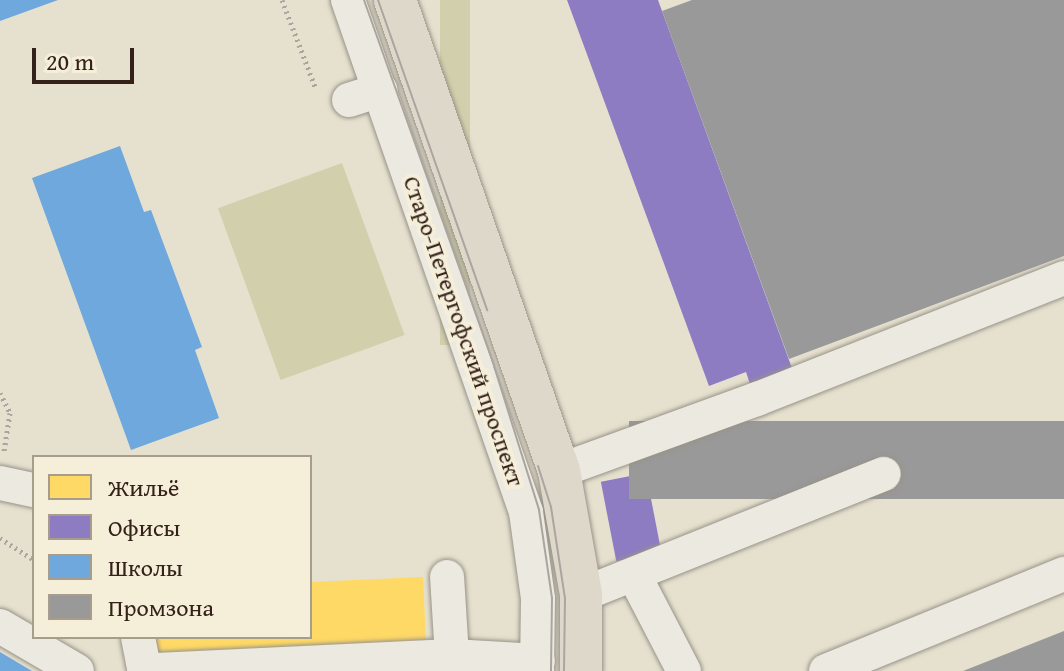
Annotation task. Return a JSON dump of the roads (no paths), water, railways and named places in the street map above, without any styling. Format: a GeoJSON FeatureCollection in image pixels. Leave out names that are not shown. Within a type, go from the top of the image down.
{"type":"FeatureCollection","features":[{"type":"Feature","properties":{"kind":"main road","name":"Старо-Петергофский проспект"},"geometry":{"type":"LineString","coordinates":[[395,0],[559,471],[581,595],[581,671]]}},
{"type":"Feature","properties":{"kind":"street","name":"Старо-Петергофский проспект"},"geometry":{"type":"LineString","coordinates":[[348,0],[350,95],[526,512],[538,599],[537,666]]}},
{"type":"Feature","properties":{"kind":"street"},"geometry":{"type":"LineString","coordinates":[[559,471],[748,403],[1064,278]]}},
{"type":"Feature","properties":{"kind":"street"},"geometry":{"type":"LineString","coordinates":[[1,471],[32,489]]}},
{"type":"Feature","properties":{"kind":"street"},"geometry":{"type":"LineString","coordinates":[[581,595],[635,577],[884,474]]}},
{"type":"Feature","properties":{"kind":"street"},"geometry":{"type":"LineString","coordinates":[[826,671],[1064,574]]}},
{"type":"Feature","properties":{"kind":"street"},"geometry":{"type":"LineString","coordinates":[[447,577],[452,656]]}},
{"type":"Feature","properties":{"kind":"street"},"geometry":{"type":"LineString","coordinates":[[635,577],[684,671]]}},
{"type":"Feature","properties":{"kind":"street"},"geometry":{"type":"LineString","coordinates":[[0,626],[77,671]]}},
{"type":"Feature","properties":{"kind":"street"},"geometry":{"type":"LineString","coordinates":[[138,639],[144,667],[156,671],[452,656],[537,666]]}},
{"type":"Feature","properties":{"kind":"tram line"},"geometry":{"type":"LineString","coordinates":[[364,0],[494,366],[539,510],[552,598],[551,671]]}},
{"type":"Feature","properties":{"kind":"tram line"},"geometry":{"type":"LineString","coordinates":[[378,0],[487,310]]}},
{"type":"Feature","properties":{"kind":"tram line"},"geometry":{"type":"LineString","coordinates":[[538,466],[551,507],[565,598],[564,671]]}}]}
